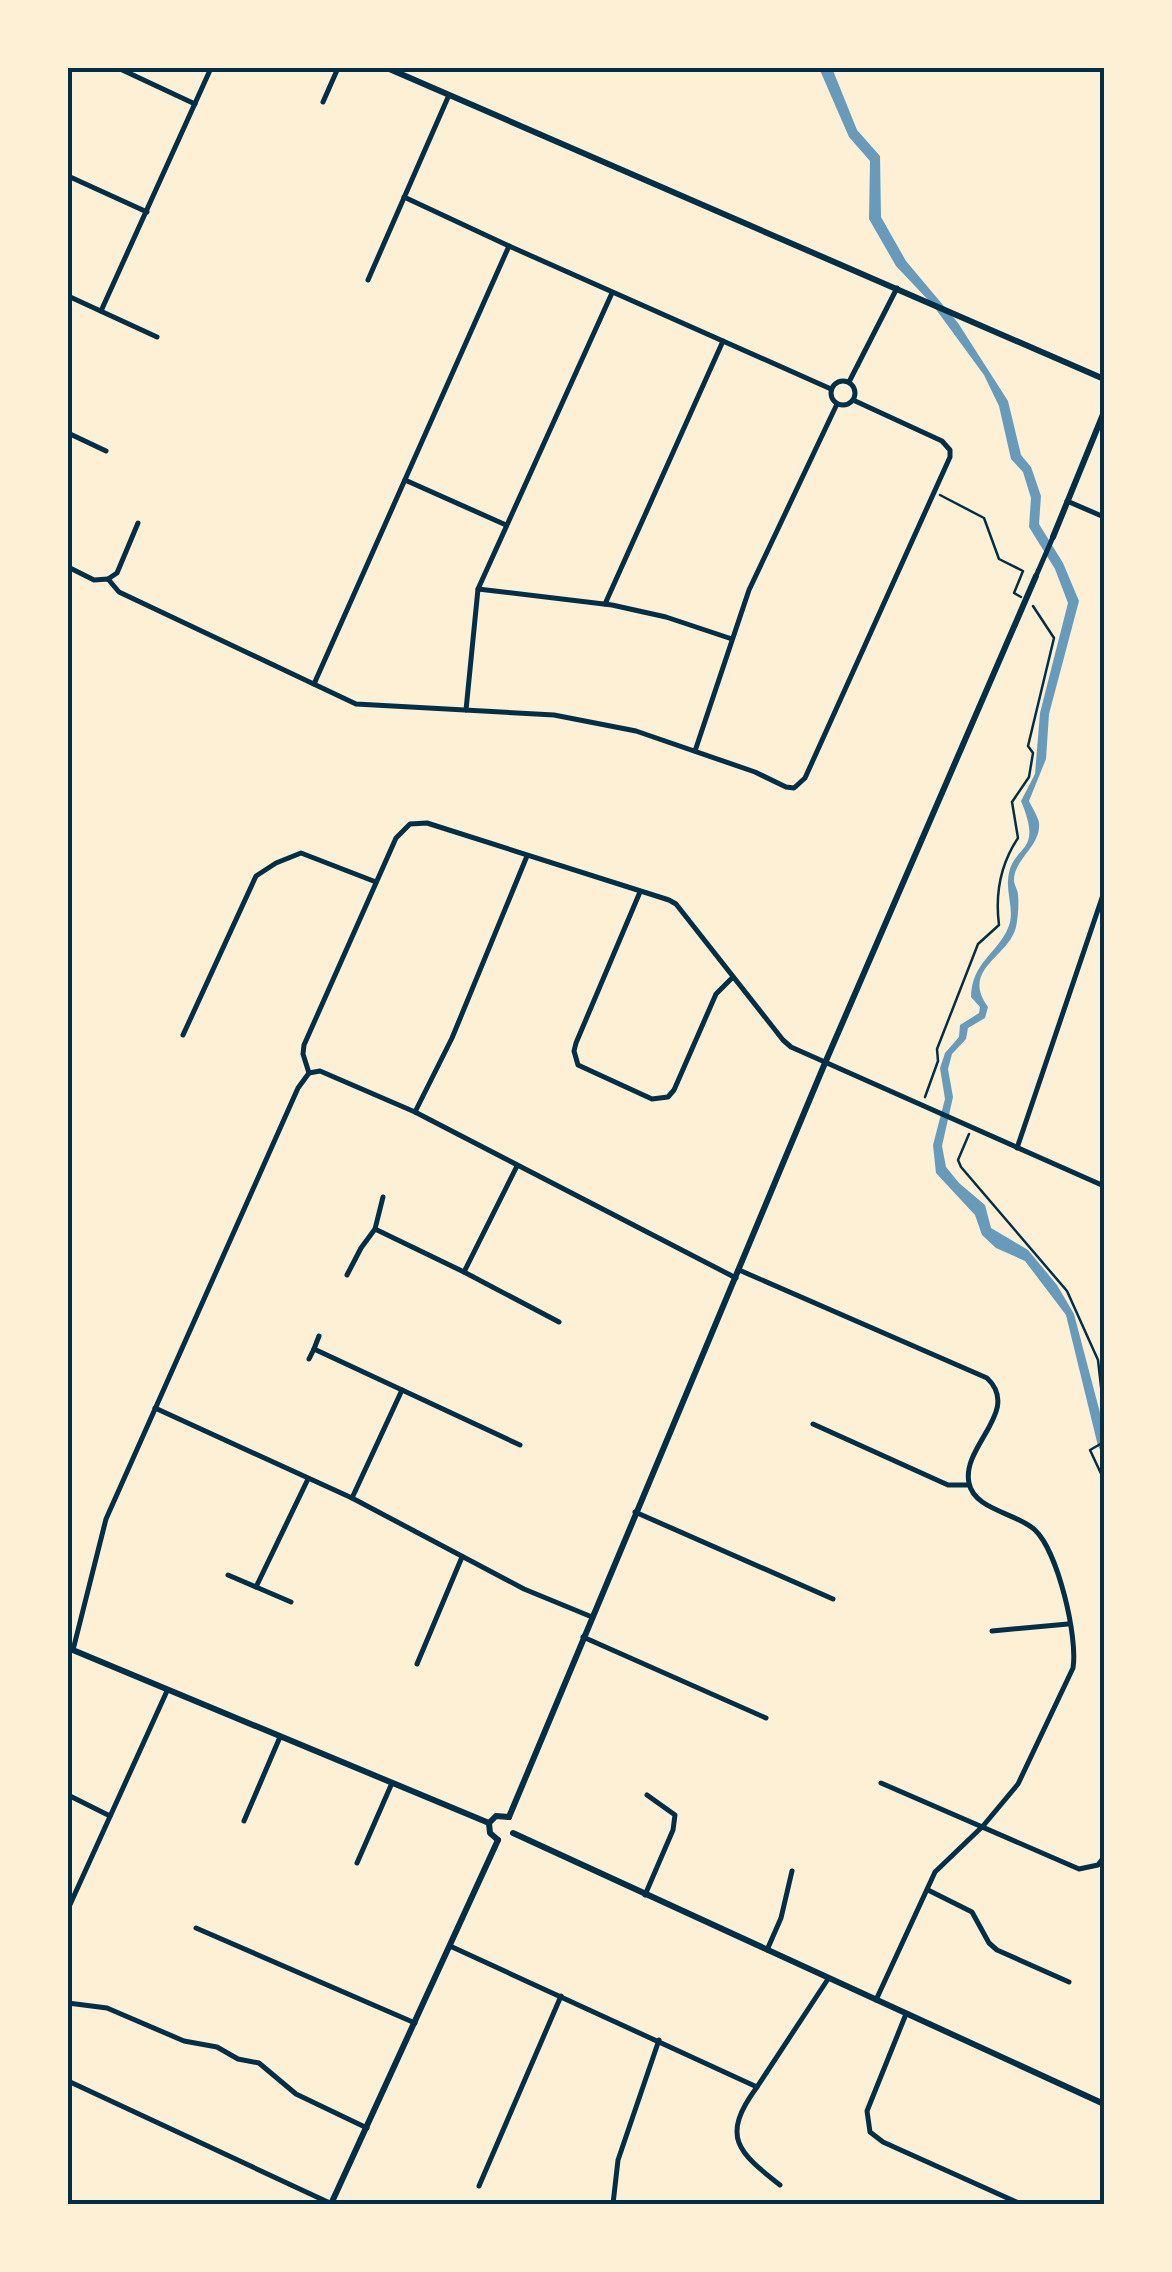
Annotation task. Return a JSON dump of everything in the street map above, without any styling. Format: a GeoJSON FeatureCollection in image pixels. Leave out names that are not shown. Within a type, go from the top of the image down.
{"type":"FeatureCollection","features":[{"type":"Feature","properties":{"kind":"street"},"geometry":{"type":"LineString","coordinates":[[118,68],[195,104]]}},
{"type":"Feature","properties":{"kind":"street"},"geometry":{"type":"LineString","coordinates":[[101,311],[212,68]]}},
{"type":"Feature","properties":{"kind":"street"},"geometry":{"type":"LineString","coordinates":[[322,102],[338,68]]}},
{"type":"Feature","properties":{"kind":"street"},"geometry":{"type":"LineString","coordinates":[[387,68],[1104,379]]}},
{"type":"Feature","properties":{"kind":"street"},"geometry":{"type":"LineString","coordinates":[[368,280],[449,95]]}},
{"type":"Feature","properties":{"kind":"street"},"geometry":{"type":"LineString","coordinates":[[68,176],[147,212]]}},
{"type":"Feature","properties":{"kind":"street"},"geometry":{"type":"LineString","coordinates":[[404,196],[830,388],[837,404],[766,550],[695,751]]}},
{"type":"Feature","properties":{"kind":"street"},"geometry":{"type":"LineString","coordinates":[[314,684],[509,246]]}},
{"type":"Feature","properties":{"kind":"street"},"geometry":{"type":"LineString","coordinates":[[849,382],[897,288]]}},
{"type":"Feature","properties":{"kind":"street"},"geometry":{"type":"LineString","coordinates":[[466,710],[478,590],[613,292]]}},
{"type":"Feature","properties":{"kind":"street"},"geometry":{"type":"LineString","coordinates":[[68,296],[157,337]]}},
{"type":"Feature","properties":{"kind":"street"},"geometry":{"type":"LineString","coordinates":[[605,604],[722,340]]}},
{"type":"Feature","properties":{"kind":"street"},"geometry":{"type":"LineString","coordinates":[[830,388],[839,381],[849,382],[854,389],[853,400],[846,405],[837,404]]}},
{"type":"Feature","properties":{"kind":"street"},"geometry":{"type":"LineString","coordinates":[[108,579],[118,592],[367,706],[554,715],[636,731],[755,772],[786,788],[800,785],[950,457],[946,443],[853,400]]}},
{"type":"Feature","properties":{"kind":"street"},"geometry":{"type":"LineString","coordinates":[[509,1817],[1104,412]]}},
{"type":"Feature","properties":{"kind":"street"},"geometry":{"type":"LineString","coordinates":[[68,433],[106,450]]}},
{"type":"Feature","properties":{"kind":"street"},"geometry":{"type":"LineString","coordinates":[[405,480],[506,525]]}},
{"type":"Feature","properties":{"kind":"street"},"geometry":{"type":"LineString","coordinates":[[1067,501],[1104,518]]}},
{"type":"Feature","properties":{"kind":"street"},"geometry":{"type":"LineString","coordinates":[[68,567],[94,580],[108,579],[116,573],[138,523]]}},
{"type":"Feature","properties":{"kind":"street"},"geometry":{"type":"LineString","coordinates":[[478,590],[605,604],[666,617],[732,638]]}},
{"type":"Feature","properties":{"kind":"street"},"geometry":{"type":"LineString","coordinates":[[310,1073],[304,1046],[386,860],[402,830],[418,823],[676,904],[782,1040],[933,1112],[1104,1186]]}},
{"type":"Feature","properties":{"kind":"street"},"geometry":{"type":"LineString","coordinates":[[183,1035],[256,876],[301,853],[376,882]]}},
{"type":"Feature","properties":{"kind":"street"},"geometry":{"type":"LineString","coordinates":[[416,1112],[452,1038],[527,856]]}},
{"type":"Feature","properties":{"kind":"street"},"geometry":{"type":"LineString","coordinates":[[640,891],[576,1042],[578,1065],[652,1099],[668,1097],[716,994],[732,978]]}},
{"type":"Feature","properties":{"kind":"street"},"geometry":{"type":"LineString","coordinates":[[1017,1148],[1104,892]]}},
{"type":"Feature","properties":{"kind":"street"},"geometry":{"type":"LineString","coordinates":[[490,1823],[70,1649],[102,1532],[301,1082],[310,1073],[320,1071],[416,1112],[738,1274],[987,1378],[994,1385],[998,1407],[970,1465],[969,1484],[979,1500],[1013,1515],[1043,1538],[1075,1654],[1068,1682],[1018,1784],[983,1826],[935,1872],[876,2000]]}},
{"type":"Feature","properties":{"kind":"street"},"geometry":{"type":"LineString","coordinates":[[464,1272],[517,1166]]}},
{"type":"Feature","properties":{"kind":"street"},"geometry":{"type":"LineString","coordinates":[[348,1275],[375,1229],[383,1197]]}},
{"type":"Feature","properties":{"kind":"street"},"geometry":{"type":"LineString","coordinates":[[375,1229],[559,1322]]}},
{"type":"Feature","properties":{"kind":"street"},"geometry":{"type":"LineString","coordinates":[[309,1360],[319,1336]]}},
{"type":"Feature","properties":{"kind":"street"},"geometry":{"type":"LineString","coordinates":[[314,1349],[520,1445]]}},
{"type":"Feature","properties":{"kind":"street"},"geometry":{"type":"LineString","coordinates":[[352,1498],[402,1390]]}},
{"type":"Feature","properties":{"kind":"street"},"geometry":{"type":"LineString","coordinates":[[154,1408],[411,1526],[524,1589],[592,1618]]}},
{"type":"Feature","properties":{"kind":"street"},"geometry":{"type":"LineString","coordinates":[[813,1424],[948,1485],[969,1484]]}},
{"type":"Feature","properties":{"kind":"street"},"geometry":{"type":"LineString","coordinates":[[256,1587],[308,1479]]}},
{"type":"Feature","properties":{"kind":"street"},"geometry":{"type":"LineString","coordinates":[[636,1512],[833,1599]]}},
{"type":"Feature","properties":{"kind":"street"},"geometry":{"type":"LineString","coordinates":[[417,1664],[462,1557]]}},
{"type":"Feature","properties":{"kind":"street"},"geometry":{"type":"LineString","coordinates":[[228,1576],[291,1602]]}},
{"type":"Feature","properties":{"kind":"street"},"geometry":{"type":"LineString","coordinates":[[992,1632],[1069,1624]]}},
{"type":"Feature","properties":{"kind":"street"},"geometry":{"type":"LineString","coordinates":[[583,1638],[766,1718]]}},
{"type":"Feature","properties":{"kind":"street"},"geometry":{"type":"LineString","coordinates":[[68,1909],[167,1690]]}},
{"type":"Feature","properties":{"kind":"street"},"geometry":{"type":"LineString","coordinates":[[244,1821],[280,1737]]}},
{"type":"Feature","properties":{"kind":"street"},"geometry":{"type":"LineString","coordinates":[[357,1863],[392,1783]]}},
{"type":"Feature","properties":{"kind":"street"},"geometry":{"type":"LineString","coordinates":[[881,1783],[1079,1869],[1098,1865],[1104,1857]]}},
{"type":"Feature","properties":{"kind":"street"},"geometry":{"type":"LineString","coordinates":[[68,1794],[110,1816]]}},
{"type":"Feature","properties":{"kind":"street"},"geometry":{"type":"LineString","coordinates":[[645,1895],[673,1830],[675,1815],[646,1795]]}},
{"type":"Feature","properties":{"kind":"street"},"geometry":{"type":"LineString","coordinates":[[500,1814],[509,1817],[514,1824],[513,1833],[507,1840],[498,1840],[490,1833],[490,1823],[500,1814]]}},
{"type":"Feature","properties":{"kind":"street"},"geometry":{"type":"LineString","coordinates":[[513,1833],[1104,2104]]}},
{"type":"Feature","properties":{"kind":"street"},"geometry":{"type":"LineString","coordinates":[[68,2080],[331,2204],[498,1840]]}},
{"type":"Feature","properties":{"kind":"street"},"geometry":{"type":"LineString","coordinates":[[767,1950],[781,1918],[792,1872]]}},
{"type":"Feature","properties":{"kind":"street"},"geometry":{"type":"LineString","coordinates":[[928,1890],[972,1912],[988,1943],[998,1950],[1069,1982]]}},
{"type":"Feature","properties":{"kind":"street"},"geometry":{"type":"LineString","coordinates":[[196,1928],[415,2023]]}},
{"type":"Feature","properties":{"kind":"street"},"geometry":{"type":"LineString","coordinates":[[450,1946],[757,2087]]}},
{"type":"Feature","properties":{"kind":"street"},"geometry":{"type":"LineString","coordinates":[[780,2185],[741,2151],[737,2134],[746,2102],[829,1977]]}},
{"type":"Feature","properties":{"kind":"street"},"geometry":{"type":"LineString","coordinates":[[479,2186],[561,1996]]}},
{"type":"Feature","properties":{"kind":"street"},"geometry":{"type":"LineString","coordinates":[[68,2004],[107,2008],[184,2041],[260,2063],[296,2094],[367,2128]]}},
{"type":"Feature","properties":{"kind":"street"},"geometry":{"type":"LineString","coordinates":[[906,2014],[866,2118],[870,2132],[883,2142],[1021,2204]]}},
{"type":"Feature","properties":{"kind":"street"},"geometry":{"type":"LineString","coordinates":[[614,2204],[618,2160],[659,2040]]}},
{"type":"Feature","properties":{"kind":"path"},"geometry":{"type":"LineString","coordinates":[[922,1106],[938,1061],[937,1049],[978,944],[998,924],[995,895],[1018,838],[1012,802],[1029,777],[1033,753],[1028,746],[1054,638],[1026,598],[1014,593],[1023,571],[999,559],[982,515],[934,492]]}},
{"type":"Feature","properties":{"kind":"path"},"geometry":{"type":"LineString","coordinates":[[970,1128],[958,1160],[961,1167],[1066,1291],[1098,1360],[1104,1413]]}},
{"type":"Feature","properties":{"kind":"path"},"geometry":{"type":"LineString","coordinates":[[1104,1442],[1090,1450],[1104,1480]]}},
{"type":"Feature","properties":{"kind":"water"},"geometry":{"type":"Polygon","coordinates":[[[819,68],[832,68],[857,130],[880,156],[881,217],[906,261],[958,323],[1008,401],[1021,455],[1031,467],[1041,496],[1039,524],[1063,563],[1079,601],[1049,714],[1046,759],[1029,801],[1038,831],[1015,872],[1016,927],[983,973],[981,994],[988,1007],[985,1018],[968,1028],[966,1039],[952,1054],[948,1069],[953,1097],[942,1146],[946,1167],[985,1205],[991,1228],[1028,1250],[1057,1285],[1074,1314],[1104,1428],[1104,1457],[1066,1315],[1025,1261],[996,1248],[982,1235],[975,1215],[936,1173],[933,1145],[945,1099],[940,1068],[945,1053],[959,1037],[960,1025],[979,1013],[980,1007],[971,997],[972,985],[1010,922],[1010,869],[1028,841],[1029,832],[1021,801],[1035,774],[1040,713],[1068,603],[1055,569],[1029,527],[1031,498],[1023,472],[1011,459],[999,406],[984,375],[932,304],[896,266],[869,219],[870,161],[849,137],[819,68]]]}}]}
